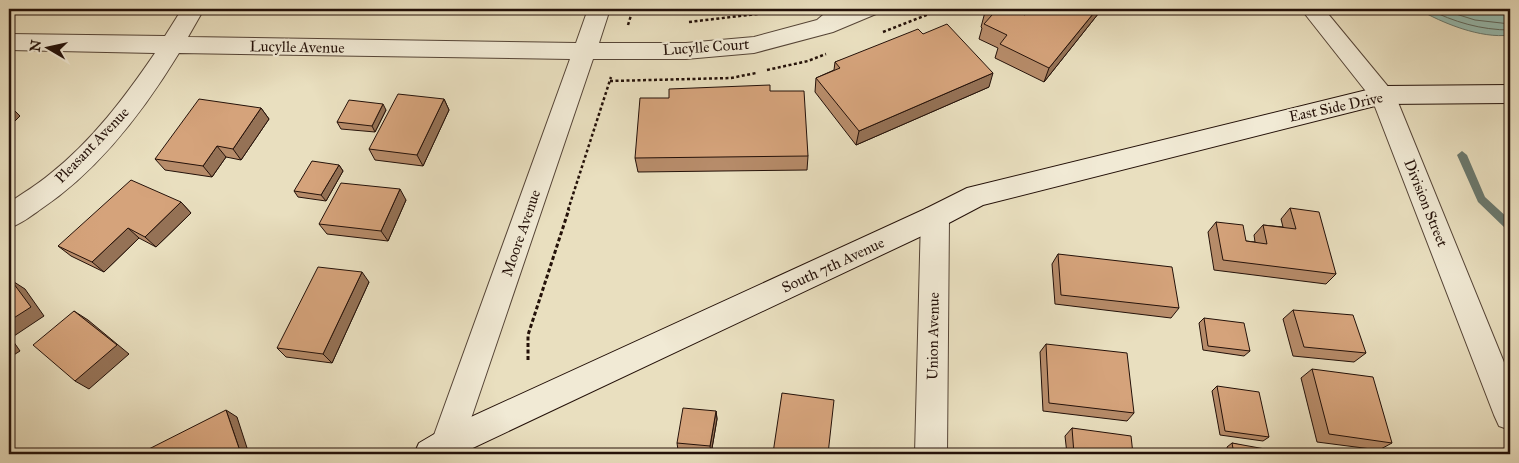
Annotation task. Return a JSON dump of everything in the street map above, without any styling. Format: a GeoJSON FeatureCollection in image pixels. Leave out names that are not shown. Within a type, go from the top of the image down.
{"type":"FeatureCollection","features":[{"type":"Feature","properties":{"kind":"street","name":"Pleasant Avenue"},"geometry":{"type":"LineString","coordinates":[[9,217],[67,176],[121,118],[173,44],[193,9]]}},
{"type":"Feature","properties":{"kind":"street","name":"Moore Avenue"},"geometry":{"type":"LineString","coordinates":[[439,451],[599,9]]}},
{"type":"Feature","properties":{"kind":"street","name":"Lucylle Court"},"geometry":{"type":"LineString","coordinates":[[825,26],[844,9]]}},
{"type":"Feature","properties":{"kind":"street","name":"Lucylle Court"},"geometry":{"type":"LineString","coordinates":[[584,51],[686,51],[754,45],[825,26],[868,9]]}},
{"type":"Feature","properties":{"kind":"street","name":"Division Street"},"geometry":{"type":"LineString","coordinates":[[1312,9],[1383,95],[1510,415]]}},
{"type":"Feature","properties":{"kind":"street","name":"Lucylle Avenue"},"geometry":{"type":"LineString","coordinates":[[9,42],[584,51]]}},
{"type":"Feature","properties":{"kind":"street","name":"East Side Drive"},"geometry":{"type":"LineString","coordinates":[[1254,126],[1383,95],[1510,94]]}},
{"type":"Feature","properties":{"kind":"street","name":"South 7th Avenue"},"geometry":{"type":"LineString","coordinates":[[439,451],[976,196],[1254,126]]}},
{"type":"Feature","properties":{"kind":"street","name":"Union Avenue"},"geometry":{"type":"LineString","coordinates":[[931,454],[935,217]]}},
{"type":"Feature","properties":{"kind":"path"},"geometry":{"type":"LineString","coordinates":[[528,360],[528,335],[633,9]]}},
{"type":"Feature","properties":{"kind":"path"},"geometry":{"type":"LineString","coordinates":[[684,23],[764,14],[777,9]]}},
{"type":"Feature","properties":{"kind":"path"},"geometry":{"type":"LineString","coordinates":[[628,23],[638,23]]}},
{"type":"Feature","properties":{"kind":"water"},"geometry":{"type":"Polygon","coordinates":[[[1418,9],[1510,9],[1510,35],[1487,35],[1462,29],[1438,20],[1418,9]]]}},
{"type":"Feature","properties":{"kind":"building"},"geometry":{"type":"Polygon","coordinates":[[[988,9],[1011,9],[1025,15],[1029,10],[1026,9],[1097,9],[1049,68],[1000,44],[1007,35],[984,24],[992,15],[985,12],[988,9]]]}},
{"type":"Feature","properties":{"kind":"building"},"geometry":{"type":"Polygon","coordinates":[[[947,24],[993,73],[859,131],[816,78],[840,68],[835,62],[918,29],[923,34],[947,24]]]}},
{"type":"Feature","properties":{"kind":"building"},"geometry":{"type":"Polygon","coordinates":[[[770,85],[770,91],[804,91],[808,156],[635,158],[640,98],[669,98],[669,89],[770,85]]]}},
{"type":"Feature","properties":{"kind":"building"},"geometry":{"type":"Polygon","coordinates":[[[398,94],[444,99],[417,155],[369,149],[398,94]]]}},
{"type":"Feature","properties":{"kind":"building"},"geometry":{"type":"Polygon","coordinates":[[[199,99],[261,108],[233,149],[217,146],[203,166],[155,159],[199,99]]]}},
{"type":"Feature","properties":{"kind":"building"},"geometry":{"type":"Polygon","coordinates":[[[349,100],[383,104],[372,126],[337,122],[349,100]]]}},
{"type":"Feature","properties":{"kind":"building"},"geometry":{"type":"Polygon","coordinates":[[[312,161],[339,165],[321,195],[294,191],[312,161]]]}},
{"type":"Feature","properties":{"kind":"building"},"geometry":{"type":"Polygon","coordinates":[[[131,180],[181,202],[145,237],[128,228],[92,262],[58,246],[131,180]]]}},
{"type":"Feature","properties":{"kind":"building"},"geometry":{"type":"Polygon","coordinates":[[[341,183],[400,189],[381,231],[319,224],[341,183]]]}},
{"type":"Feature","properties":{"kind":"building"},"geometry":{"type":"Polygon","coordinates":[[[1290,208],[1319,212],[1336,274],[1223,260],[1216,222],[1243,225],[1246,241],[1267,244],[1263,225],[1296,229],[1290,208]]]}},
{"type":"Feature","properties":{"kind":"building"},"geometry":{"type":"Polygon","coordinates":[[[1058,254],[1172,267],[1179,308],[1061,295],[1058,254]]]}},
{"type":"Feature","properties":{"kind":"building"},"geometry":{"type":"Polygon","coordinates":[[[318,267],[362,272],[323,354],[277,348],[318,267]]]}},
{"type":"Feature","properties":{"kind":"building"},"geometry":{"type":"Polygon","coordinates":[[[11,280],[31,307],[9,321],[9,281],[11,280]]]}},
{"type":"Feature","properties":{"kind":"building"},"geometry":{"type":"Polygon","coordinates":[[[1293,310],[1353,315],[1366,353],[1304,347],[1293,310]]]}},
{"type":"Feature","properties":{"kind":"building"},"geometry":{"type":"Polygon","coordinates":[[[74,311],[117,345],[75,381],[33,345],[74,311]]]}},
{"type":"Feature","properties":{"kind":"building"},"geometry":{"type":"Polygon","coordinates":[[[1204,318],[1244,323],[1250,351],[1208,346],[1204,318]]]}},
{"type":"Feature","properties":{"kind":"building"},"geometry":{"type":"Polygon","coordinates":[[[1046,344],[1127,353],[1134,413],[1049,403],[1046,344]]]}},
{"type":"Feature","properties":{"kind":"building"},"geometry":{"type":"Polygon","coordinates":[[[1312,369],[1373,377],[1392,443],[1329,434],[1312,369]]]}},
{"type":"Feature","properties":{"kind":"building"},"geometry":{"type":"Polygon","coordinates":[[[1217,386],[1259,392],[1269,437],[1225,431],[1217,386]]]}},
{"type":"Feature","properties":{"kind":"building"},"geometry":{"type":"Polygon","coordinates":[[[782,393],[834,400],[828,454],[773,453],[782,393]]]}},
{"type":"Feature","properties":{"kind":"building"},"geometry":{"type":"Polygon","coordinates":[[[683,408],[716,411],[710,446],[677,443],[683,408]]]}},
{"type":"Feature","properties":{"kind":"building"},"geometry":{"type":"Polygon","coordinates":[[[226,410],[241,454],[139,454],[226,410]]]}},
{"type":"Feature","properties":{"kind":"building"},"geometry":{"type":"Polygon","coordinates":[[[1072,428],[1131,436],[1133,454],[1074,454],[1072,428]]]}},
{"type":"Feature","properties":{"kind":"building"},"geometry":{"type":"Polygon","coordinates":[[[1232,443],[1276,451],[1276,454],[1234,454],[1232,443]]]}},
{"type":"Feature","properties":{"kind":"waterway"},"geometry":{"type":"LineString","coordinates":[[1462,155],[1481,199],[1510,226]]}}]}
